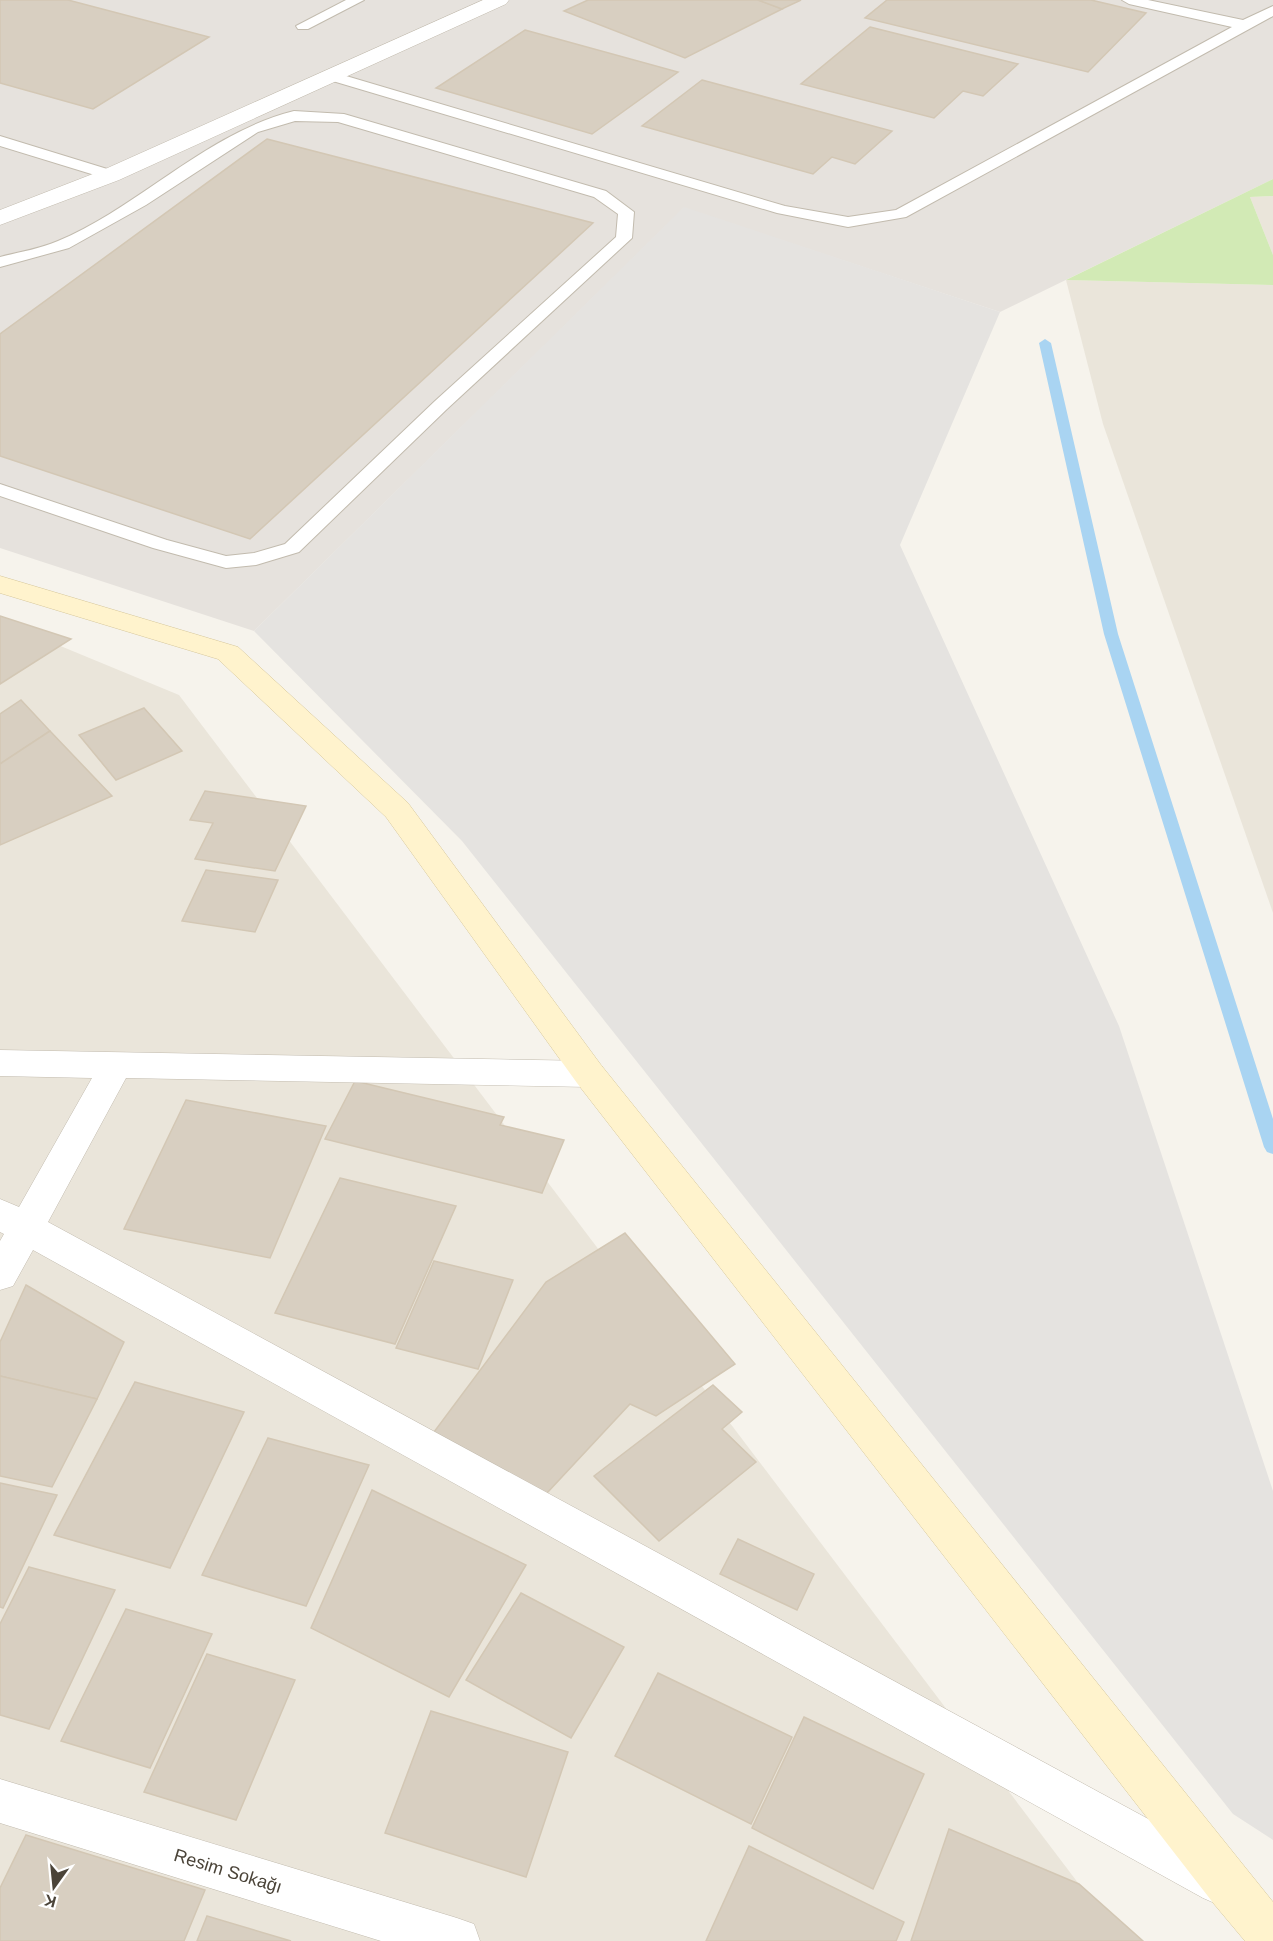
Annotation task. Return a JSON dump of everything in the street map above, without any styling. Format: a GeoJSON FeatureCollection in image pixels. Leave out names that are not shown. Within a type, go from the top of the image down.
{"type":"FeatureCollection","features":[{"type":"Feature","properties":{"kind":"main road"},"geometry":{"type":"LineString","coordinates":[[0,584],[228,653],[397,810],[589,1074],[1230,1888],[1273,1938]]}},
{"type":"Feature","properties":{"kind":"street"},"geometry":{"type":"LineString","coordinates":[[0,218],[111,176],[495,1]]}},
{"type":"Feature","properties":{"kind":"street"},"geometry":{"type":"LineString","coordinates":[[0,1063],[589,1074]]}},
{"type":"Feature","properties":{"kind":"street"},"geometry":{"type":"LineString","coordinates":[[0,1275],[13,1222],[117,1064]]}},
{"type":"Feature","properties":{"kind":"street"},"geometry":{"type":"LineString","coordinates":[[13,1222],[1230,1888]]}},
{"type":"Feature","properties":{"kind":"street","name":"Resim Sokağı"},"geometry":{"type":"LineString","coordinates":[[0,1801],[457,1941]]}},
{"type":"Feature","properties":{"kind":"lane"},"geometry":{"type":"LineString","coordinates":[[303,26],[357,0]]}},
{"type":"Feature","properties":{"kind":"lane"},"geometry":{"type":"LineString","coordinates":[[1129,0],[1245,25]]}},
{"type":"Feature","properties":{"kind":"lane"},"geometry":{"type":"LineString","coordinates":[[332,76],[783,210],[848,222],[900,214],[1273,10]]}},
{"type":"Feature","properties":{"kind":"lane"},"geometry":{"type":"LineString","coordinates":[[0,262],[63,245],[140,202],[253,129],[294,116],[339,117],[600,194],[626,212],[624,238],[441,405],[292,548],[256,559],[226,562],[160,544],[0,490]]}},
{"type":"Feature","properties":{"kind":"lane"},"geometry":{"type":"LineString","coordinates":[[0,141],[111,176]]}},
{"type":"Feature","properties":{"kind":"shaded area"},"geometry":{"type":"Polygon","coordinates":[[[0,0],[1273,0],[1273,179],[1000,312],[684,208],[254,631],[0,548],[0,0]]]}},
{"type":"Feature","properties":{"kind":"shaded area"},"geometry":{"type":"Polygon","coordinates":[[[1273,196],[1273,255],[1250,197],[1273,196]]]}},
{"type":"Feature","properties":{"kind":"shaded area"},"geometry":{"type":"Polygon","coordinates":[[[684,207],[1000,312],[900,545],[1119,1026],[1273,1491],[1273,1840],[1233,1814],[462,841],[254,631],[684,207]]]}},
{"type":"Feature","properties":{"kind":"shaded area"},"geometry":{"type":"Polygon","coordinates":[[[1066,280],[1273,285],[1273,913],[1103,424],[1066,280]]]}},
{"type":"Feature","properties":{"kind":"shaded area"},"geometry":{"type":"Polygon","coordinates":[[[0,621],[179,695],[1122,1941],[0,1941],[0,621]]]}},
{"type":"Feature","properties":{"kind":"green space"},"geometry":{"type":"Polygon","coordinates":[[[1273,179],[1273,196],[1250,197],[1273,255],[1273,285],[1066,280],[1273,179]]]}},
{"type":"Feature","properties":{"kind":"building"},"geometry":{"type":"Polygon","coordinates":[[[0,0],[68,0],[209,37],[93,109],[0,83],[0,0]]]}},
{"type":"Feature","properties":{"kind":"building"},"geometry":{"type":"Polygon","coordinates":[[[588,0],[758,0],[782,9],[685,58],[564,11],[588,0]]]}},
{"type":"Feature","properties":{"kind":"building"},"geometry":{"type":"Polygon","coordinates":[[[758,0],[801,0],[782,9],[758,0]]]}},
{"type":"Feature","properties":{"kind":"building"},"geometry":{"type":"Polygon","coordinates":[[[887,0],[1091,0],[1146,13],[1088,72],[865,18],[887,0]]]}},
{"type":"Feature","properties":{"kind":"building"},"geometry":{"type":"Polygon","coordinates":[[[870,27],[1018,64],[983,96],[963,91],[934,118],[801,84],[870,27]]]}},
{"type":"Feature","properties":{"kind":"building"},"geometry":{"type":"Polygon","coordinates":[[[525,30],[678,72],[592,134],[436,88],[525,30]]]}},
{"type":"Feature","properties":{"kind":"building"},"geometry":{"type":"Polygon","coordinates":[[[702,80],[892,131],[855,164],[832,157],[813,174],[642,126],[702,80]]]}},
{"type":"Feature","properties":{"kind":"building"},"geometry":{"type":"Polygon","coordinates":[[[267,139],[593,223],[250,539],[0,456],[0,334],[267,139]]]}},
{"type":"Feature","properties":{"kind":"building"},"geometry":{"type":"Polygon","coordinates":[[[0,616],[71,639],[0,684],[0,616]]]}},
{"type":"Feature","properties":{"kind":"building"},"geometry":{"type":"Polygon","coordinates":[[[21,700],[50,731],[0,764],[0,714],[21,700]]]}},
{"type":"Feature","properties":{"kind":"building"},"geometry":{"type":"Polygon","coordinates":[[[144,708],[182,751],[116,780],[79,735],[144,708]]]}},
{"type":"Feature","properties":{"kind":"building"},"geometry":{"type":"Polygon","coordinates":[[[50,731],[112,796],[0,845],[0,764],[50,731]]]}},
{"type":"Feature","properties":{"kind":"building"},"geometry":{"type":"Polygon","coordinates":[[[205,791],[306,806],[275,871],[195,859],[213,823],[190,820],[205,791]]]}},
{"type":"Feature","properties":{"kind":"building"},"geometry":{"type":"Polygon","coordinates":[[[206,870],[278,880],[255,932],[182,921],[206,870]]]}},
{"type":"Feature","properties":{"kind":"building"},"geometry":{"type":"Polygon","coordinates":[[[355,1081],[504,1117],[500,1125],[564,1140],[542,1193],[325,1139],[355,1081]]]}},
{"type":"Feature","properties":{"kind":"building"},"geometry":{"type":"Polygon","coordinates":[[[186,1100],[326,1126],[270,1258],[124,1229],[186,1100]]]}},
{"type":"Feature","properties":{"kind":"building"},"geometry":{"type":"Polygon","coordinates":[[[340,1178],[456,1206],[395,1344],[275,1313],[340,1178]]]}},
{"type":"Feature","properties":{"kind":"building"},"geometry":{"type":"Polygon","coordinates":[[[625,1233],[735,1364],[656,1416],[630,1404],[546,1494],[431,1436],[546,1282],[625,1233]]]}},
{"type":"Feature","properties":{"kind":"building"},"geometry":{"type":"Polygon","coordinates":[[[434,1261],[513,1280],[478,1369],[396,1348],[434,1261]]]}},
{"type":"Feature","properties":{"kind":"building"},"geometry":{"type":"Polygon","coordinates":[[[26,1285],[124,1342],[97,1399],[0,1376],[0,1342],[26,1285]]]}},
{"type":"Feature","properties":{"kind":"building"},"geometry":{"type":"Polygon","coordinates":[[[0,1376],[97,1399],[52,1487],[0,1476],[0,1376]]]}},
{"type":"Feature","properties":{"kind":"building"},"geometry":{"type":"Polygon","coordinates":[[[135,1382],[244,1412],[170,1568],[54,1535],[135,1382]]]}},
{"type":"Feature","properties":{"kind":"building"},"geometry":{"type":"Polygon","coordinates":[[[713,1385],[742,1412],[722,1429],[756,1462],[659,1541],[594,1476],[713,1385]]]}},
{"type":"Feature","properties":{"kind":"building"},"geometry":{"type":"Polygon","coordinates":[[[268,1438],[369,1465],[306,1606],[202,1575],[268,1438]]]}},
{"type":"Feature","properties":{"kind":"building"},"geometry":{"type":"Polygon","coordinates":[[[0,1483],[57,1495],[3,1608],[0,1607],[0,1483]]]}},
{"type":"Feature","properties":{"kind":"building"},"geometry":{"type":"Polygon","coordinates":[[[372,1490],[526,1565],[449,1697],[311,1628],[372,1490]]]}},
{"type":"Feature","properties":{"kind":"building"},"geometry":{"type":"Polygon","coordinates":[[[738,1539],[814,1574],[797,1610],[720,1574],[738,1539]]]}},
{"type":"Feature","properties":{"kind":"building"},"geometry":{"type":"Polygon","coordinates":[[[29,1567],[115,1590],[49,1729],[0,1715],[0,1624],[29,1567]]]}},
{"type":"Feature","properties":{"kind":"building"},"geometry":{"type":"Polygon","coordinates":[[[521,1593],[624,1647],[571,1738],[466,1680],[521,1593]]]}},
{"type":"Feature","properties":{"kind":"building"},"geometry":{"type":"Polygon","coordinates":[[[126,1609],[212,1634],[150,1768],[61,1741],[126,1609]]]}},
{"type":"Feature","properties":{"kind":"building"},"geometry":{"type":"Polygon","coordinates":[[[207,1654],[295,1680],[236,1820],[144,1792],[207,1654]]]}},
{"type":"Feature","properties":{"kind":"building"},"geometry":{"type":"Polygon","coordinates":[[[658,1673],[792,1737],[751,1824],[615,1756],[658,1673]]]}},
{"type":"Feature","properties":{"kind":"building"},"geometry":{"type":"Polygon","coordinates":[[[431,1711],[568,1752],[526,1877],[385,1833],[431,1711]]]}},
{"type":"Feature","properties":{"kind":"building"},"geometry":{"type":"Polygon","coordinates":[[[804,1717],[924,1774],[873,1889],[752,1828],[804,1717]]]}},
{"type":"Feature","properties":{"kind":"building"},"geometry":{"type":"Polygon","coordinates":[[[949,1829],[1079,1884],[1143,1941],[911,1941],[949,1829]]]}},
{"type":"Feature","properties":{"kind":"building"},"geometry":{"type":"Polygon","coordinates":[[[26,1835],[205,1890],[184,1941],[0,1941],[0,1888],[26,1835]]]}},
{"type":"Feature","properties":{"kind":"building"},"geometry":{"type":"Polygon","coordinates":[[[749,1846],[904,1922],[896,1941],[706,1941],[749,1846]]]}},
{"type":"Feature","properties":{"kind":"building"},"geometry":{"type":"Polygon","coordinates":[[[207,1916],[291,1941],[197,1941],[207,1916]]]}},
{"type":"Feature","properties":{"kind":"waterway"},"geometry":{"type":"LineString","coordinates":[[1045,343],[1111,634],[1273,1147]]}}]}
